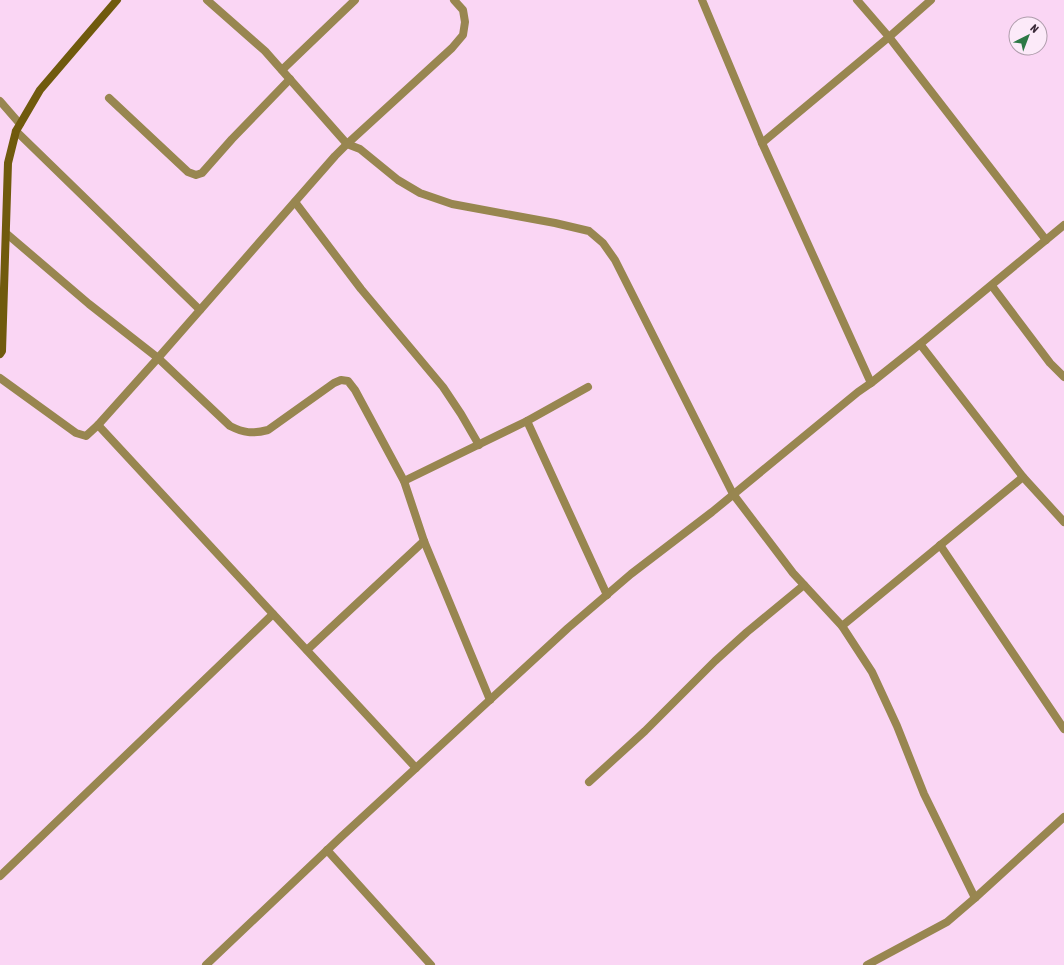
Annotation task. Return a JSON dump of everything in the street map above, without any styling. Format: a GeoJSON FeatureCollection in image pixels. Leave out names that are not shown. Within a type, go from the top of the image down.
{"type":"FeatureCollection","features":[{"type":"Feature","properties":{"kind":"main road"},"geometry":{"type":"LineString","coordinates":[[0,354],[2,351],[7,234],[8,163],[18,128],[40,90],[117,0]]}},
{"type":"Feature","properties":{"kind":"street"},"geometry":{"type":"LineString","coordinates":[[207,0],[265,51],[347,144],[360,149],[398,180],[420,193],[452,204],[555,223],[589,231],[603,243],[615,260],[733,494],[793,573],[842,626],[872,672],[897,726],[924,794],[975,898]]}},
{"type":"Feature","properties":{"kind":"street"},"geometry":{"type":"LineString","coordinates":[[282,70],[355,0]]}},
{"type":"Feature","properties":{"kind":"street"},"geometry":{"type":"LineString","coordinates":[[0,378],[76,433],[86,436],[98,425],[158,358],[347,144],[452,48],[463,35],[465,22],[463,10],[454,0]]}},
{"type":"Feature","properties":{"kind":"street"},"geometry":{"type":"LineString","coordinates":[[702,0],[762,143],[871,383]]}},
{"type":"Feature","properties":{"kind":"street"},"geometry":{"type":"LineString","coordinates":[[857,0],[889,37],[1046,240]]}},
{"type":"Feature","properties":{"kind":"street"},"geometry":{"type":"LineString","coordinates":[[762,143],[931,0]]}},
{"type":"Feature","properties":{"kind":"street"},"geometry":{"type":"LineString","coordinates":[[109,98],[188,172],[196,175],[202,173],[232,139],[290,79]]}},
{"type":"Feature","properties":{"kind":"street"},"geometry":{"type":"LineString","coordinates":[[0,101],[18,128],[200,310]]}},
{"type":"Feature","properties":{"kind":"street"},"geometry":{"type":"LineString","coordinates":[[295,202],[361,288],[443,387],[479,445]]}},
{"type":"Feature","properties":{"kind":"street"},"geometry":{"type":"LineString","coordinates":[[206,965],[327,850],[568,628],[631,574],[712,512],[1064,226]]}},
{"type":"Feature","properties":{"kind":"street"},"geometry":{"type":"LineString","coordinates":[[7,234],[89,304],[158,358],[230,426],[242,432],[255,433],[268,430],[334,383],[341,380],[348,381],[356,390],[404,482],[424,541],[490,700]]}},
{"type":"Feature","properties":{"kind":"street"},"geometry":{"type":"LineString","coordinates":[[992,286],[1050,363],[1064,377]]}},
{"type":"Feature","properties":{"kind":"street"},"geometry":{"type":"LineString","coordinates":[[920,344],[1023,477],[1064,522]]}},
{"type":"Feature","properties":{"kind":"street"},"geometry":{"type":"LineString","coordinates":[[404,482],[527,421],[588,387]]}},
{"type":"Feature","properties":{"kind":"street"},"geometry":{"type":"LineString","coordinates":[[527,421],[607,595]]}},
{"type":"Feature","properties":{"kind":"street"},"geometry":{"type":"LineString","coordinates":[[98,425],[416,768]]}},
{"type":"Feature","properties":{"kind":"street"},"geometry":{"type":"LineString","coordinates":[[842,626],[1023,477]]}},
{"type":"Feature","properties":{"kind":"street"},"geometry":{"type":"LineString","coordinates":[[306,650],[424,541]]}},
{"type":"Feature","properties":{"kind":"street"},"geometry":{"type":"LineString","coordinates":[[940,545],[1064,729]]}},
{"type":"Feature","properties":{"kind":"street"},"geometry":{"type":"LineString","coordinates":[[589,782],[645,731],[715,661],[747,632],[804,586]]}},
{"type":"Feature","properties":{"kind":"street"},"geometry":{"type":"LineString","coordinates":[[0,876],[273,614]]}},
{"type":"Feature","properties":{"kind":"street"},"geometry":{"type":"LineString","coordinates":[[867,965],[947,922],[1064,817]]}},
{"type":"Feature","properties":{"kind":"street"},"geometry":{"type":"LineString","coordinates":[[327,850],[431,965]]}}]}
